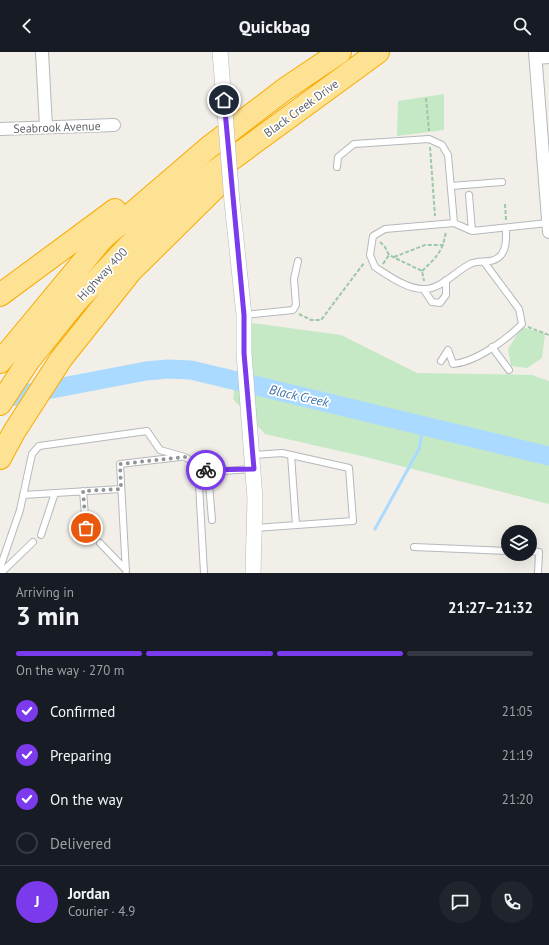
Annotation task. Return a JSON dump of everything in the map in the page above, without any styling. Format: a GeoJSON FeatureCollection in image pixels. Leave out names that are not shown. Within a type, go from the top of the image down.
{"type":"FeatureCollection","features":[{"type":"Feature","properties":{"kind":"highway","name":"Black Creek Drive"},"geometry":{"type":"LineString","coordinates":[[216,142],[285,89],[340,52]]}},
{"type":"Feature","properties":{"kind":"highway","name":"Black Creek Drive"},"geometry":{"type":"LineString","coordinates":[[224,164],[378,52]]}},
{"type":"Feature","properties":{"kind":"highway"},"geometry":{"type":"LineString","coordinates":[[0,295],[151,184],[216,142]]}},
{"type":"Feature","properties":{"kind":"highway","name":"Highway 400"},"geometry":{"type":"LineString","coordinates":[[3,358],[102,239],[216,142]]}},
{"type":"Feature","properties":{"kind":"highway"},"geometry":{"type":"LineString","coordinates":[[0,458],[14,432],[61,359],[131,271],[213,190],[247,147]]}},
{"type":"Feature","properties":{"kind":"highway","name":"Highway 400"},"geometry":{"type":"LineString","coordinates":[[0,404],[29,360],[75,303],[140,234],[224,164]]}},
{"type":"Feature","properties":{"kind":"street"},"geometry":{"type":"LineString","coordinates":[[42,52],[46,127]]}},
{"type":"Feature","properties":{"kind":"street"},"geometry":{"type":"LineString","coordinates":[[220,52],[232,202],[244,315],[244,353],[250,403],[255,528],[253,573]]}},
{"type":"Feature","properties":{"kind":"street"},"geometry":{"type":"LineString","coordinates":[[549,57],[535,55],[549,228]]}},
{"type":"Feature","properties":{"kind":"street","name":"Seabrook Avenue"},"geometry":{"type":"LineString","coordinates":[[0,129],[114,125]]}},
{"type":"Feature","properties":{"kind":"lane"},"geometry":{"type":"LineString","coordinates":[[337,167],[338,157],[354,144],[429,139],[442,145],[448,155],[454,223]]}},
{"type":"Feature","properties":{"kind":"lane"},"geometry":{"type":"LineString","coordinates":[[451,186],[502,182]]}},
{"type":"Feature","properties":{"kind":"lane"},"geometry":{"type":"LineString","coordinates":[[469,195],[472,231]]}},
{"type":"Feature","properties":{"kind":"lane"},"geometry":{"type":"LineString","coordinates":[[506,228],[506,245],[501,255],[492,262],[471,263],[433,288],[423,289],[408,286],[375,267],[370,254],[373,236],[385,229],[454,223],[472,231],[506,228],[549,228]]}},
{"type":"Feature","properties":{"kind":"lane"},"geometry":{"type":"LineString","coordinates":[[244,315],[293,310],[296,305],[294,279],[298,262]]}},
{"type":"Feature","properties":{"kind":"lane"},"geometry":{"type":"LineString","coordinates":[[442,361],[448,350],[453,364],[463,363],[508,338],[522,324],[518,309],[484,262]]}},
{"type":"Feature","properties":{"kind":"lane"},"geometry":{"type":"LineString","coordinates":[[423,289],[432,302],[440,302],[446,295],[446,280]]}},
{"type":"Feature","properties":{"kind":"lane"},"geometry":{"type":"LineString","coordinates":[[492,347],[509,370]]}},
{"type":"Feature","properties":{"kind":"lane"},"geometry":{"type":"LineString","coordinates":[[0,568],[23,495],[32,454],[39,446],[147,431],[160,450],[185,457],[208,472]]}},
{"type":"Feature","properties":{"kind":"lane"},"geometry":{"type":"LineString","coordinates":[[204,573],[199,484],[208,472],[253,462],[282,453],[349,468],[353,521],[255,528]]}},
{"type":"Feature","properties":{"kind":"lane"},"geometry":{"type":"LineString","coordinates":[[291,455],[296,525]]}},
{"type":"Feature","properties":{"kind":"lane"},"geometry":{"type":"LineString","coordinates":[[126,571],[120,464],[185,457]]}},
{"type":"Feature","properties":{"kind":"lane"},"geometry":{"type":"LineString","coordinates":[[208,472],[212,520]]}},
{"type":"Feature","properties":{"kind":"lane"},"geometry":{"type":"LineString","coordinates":[[23,495],[121,489]]}},
{"type":"Feature","properties":{"kind":"lane"},"geometry":{"type":"LineString","coordinates":[[83,491],[86,528],[93,536]]}},
{"type":"Feature","properties":{"kind":"lane"},"geometry":{"type":"LineString","coordinates":[[42,535],[55,493]]}},
{"type":"Feature","properties":{"kind":"lane"},"geometry":{"type":"LineString","coordinates":[[1,573],[33,542]]}},
{"type":"Feature","properties":{"kind":"lane"},"geometry":{"type":"LineString","coordinates":[[100,543],[126,571]]}},
{"type":"Feature","properties":{"kind":"lane"},"geometry":{"type":"LineString","coordinates":[[414,547],[501,551]]}},
{"type":"Feature","properties":{"kind":"lane"},"geometry":{"type":"LineString","coordinates":[[537,552],[539,552],[538,573]]}},
{"type":"Feature","properties":{"kind":"path"},"geometry":{"type":"LineString","coordinates":[[426,98],[436,225]]}},
{"type":"Feature","properties":{"kind":"path"},"geometry":{"type":"LineString","coordinates":[[505,204],[506,228]]}},
{"type":"Feature","properties":{"kind":"path"},"geometry":{"type":"LineString","coordinates":[[422,271],[437,257],[444,245],[446,224]]}},
{"type":"Feature","properties":{"kind":"path"},"geometry":{"type":"LineString","coordinates":[[373,236],[385,247],[389,255],[422,271],[425,278],[423,289]]}},
{"type":"Feature","properties":{"kind":"path"},"geometry":{"type":"LineString","coordinates":[[394,257],[425,245],[444,245]]}},
{"type":"Feature","properties":{"kind":"path"},"geometry":{"type":"LineString","coordinates":[[293,310],[311,320],[322,320],[370,254]]}},
{"type":"Feature","properties":{"kind":"path"},"geometry":{"type":"LineString","coordinates":[[522,324],[549,335]]}},
{"type":"Feature","properties":{"kind":"green space"},"geometry":{"type":"Polygon","coordinates":[[[444,94],[444,130],[397,136],[398,101],[444,94]]]}},
{"type":"Feature","properties":{"kind":"green space"},"geometry":{"type":"Polygon","coordinates":[[[244,322],[341,335],[417,373],[532,375],[549,381],[549,504],[366,457],[265,434],[233,399],[244,322]]]}},
{"type":"Feature","properties":{"kind":"green space"},"geometry":{"type":"Polygon","coordinates":[[[522,327],[545,334],[542,358],[527,368],[511,366],[508,349],[522,327]]]}},
{"type":"Feature","properties":{"kind":"waterway","name":"Black Creek"},"geometry":{"type":"LineString","coordinates":[[0,399],[146,371],[168,369],[191,370],[549,456]]}},
{"type":"Feature","properties":{"kind":"waterway"},"geometry":{"type":"LineString","coordinates":[[375,529],[419,449],[423,426]]}},
{"type":"Feature","properties":{"kind":"way so far"},"geometry":{"type":"LineString","coordinates":[[86,528],[83,491],[121,489],[120,464],[185,457],[206,470]]}},
{"type":"Feature","properties":{"kind":"route"},"geometry":{"type":"LineString","coordinates":[[206,470],[208,472],[254,469],[250,403],[244,353],[244,315],[232,202],[224,100]]}}]}
